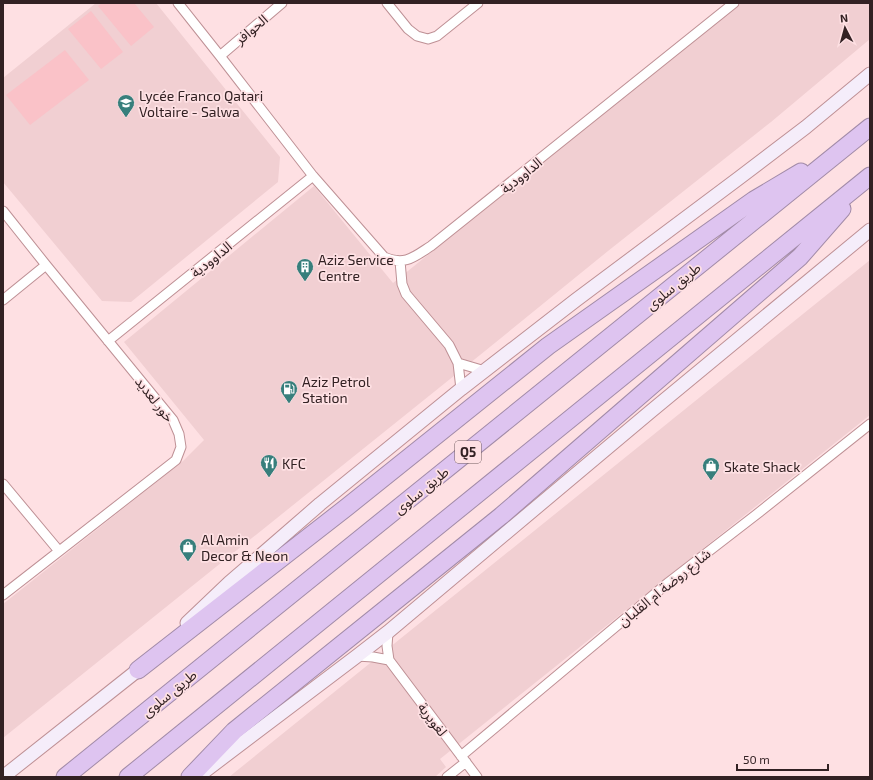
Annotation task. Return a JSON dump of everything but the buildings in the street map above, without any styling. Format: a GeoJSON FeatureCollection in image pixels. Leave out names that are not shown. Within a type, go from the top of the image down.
{"type":"FeatureCollection","features":[{"type":"Feature","properties":{"kind":"highway","name":"طريق سلوى"},"geometry":{"type":"LineString","coordinates":[[65,777],[870,127]]}},
{"type":"Feature","properties":{"kind":"highway"},"geometry":{"type":"LineString","coordinates":[[138,670],[347,507],[548,346],[754,200],[856,139]]}},
{"type":"Feature","properties":{"kind":"highway"},"geometry":{"type":"LineString","coordinates":[[128,777],[870,177]]}},
{"type":"Feature","properties":{"kind":"highway"},"geometry":{"type":"LineString","coordinates":[[190,777],[234,731],[501,516],[800,257],[870,177]]}},
{"type":"Feature","properties":{"kind":"main road"},"geometry":{"type":"LineString","coordinates":[[3,777],[138,670],[229,583],[308,513],[485,371],[576,300],[752,169],[870,74]]}},
{"type":"Feature","properties":{"kind":"main road"},"geometry":{"type":"LineString","coordinates":[[197,777],[388,632],[870,230]]}},
{"type":"Feature","properties":{"kind":"street"},"geometry":{"type":"LineString","coordinates":[[178,3],[313,176],[384,257],[400,262],[402,284],[406,294],[449,345],[458,363],[461,390]]}},
{"type":"Feature","properties":{"kind":"street","name":"الحوافر"},"geometry":{"type":"LineString","coordinates":[[220,56],[282,3]]}},
{"type":"Feature","properties":{"kind":"street"},"geometry":{"type":"LineString","coordinates":[[387,3],[408,29],[417,36],[428,39],[438,36],[478,3]]}},
{"type":"Feature","properties":{"kind":"street","name":"الداوودية"},"geometry":{"type":"LineString","coordinates":[[400,262],[412,258],[431,246],[734,3]]}},
{"type":"Feature","properties":{"kind":"street","name":"الداوودية"},"geometry":{"type":"LineString","coordinates":[[108,341],[313,176]]}},
{"type":"Feature","properties":{"kind":"street","name":"خور لعديد"},"geometry":{"type":"LineString","coordinates":[[3,211],[173,420],[179,434],[181,447],[176,460],[3,595]]}},
{"type":"Feature","properties":{"kind":"street"},"geometry":{"type":"LineString","coordinates":[[3,300],[46,265]]}},
{"type":"Feature","properties":{"kind":"street"},"geometry":{"type":"LineString","coordinates":[[458,363],[485,371]]}},
{"type":"Feature","properties":{"kind":"street","name":"شارع روضة ام القلبان"},"geometry":{"type":"LineString","coordinates":[[446,777],[463,759],[669,582],[870,424]]}},
{"type":"Feature","properties":{"kind":"street"},"geometry":{"type":"LineString","coordinates":[[3,484],[59,551]]}},
{"type":"Feature","properties":{"kind":"street"},"geometry":{"type":"LineString","coordinates":[[357,656],[389,660],[387,646],[388,632]]}},
{"type":"Feature","properties":{"kind":"street","name":"لغويرية"},"geometry":{"type":"LineString","coordinates":[[389,660],[477,777]]}},
{"type":"Feature","properties":{"kind":"shaded area","name":"Lycée Franco Qatari Voltaire - Salwa"},"geometry":{"type":"Polygon","coordinates":[[[96,3],[156,3],[280,157],[278,182],[131,302],[102,301],[3,182],[3,78],[96,3]]]}},
{"type":"Feature","properties":{"kind":"shaded area"},"geometry":{"type":"Polygon","coordinates":[[[102,3],[134,3],[154,27],[131,46],[98,6],[102,3]]]}},
{"type":"Feature","properties":{"kind":"shaded area"},"geometry":{"type":"Polygon","coordinates":[[[740,3],[870,3],[870,39],[771,122],[608,251],[3,738],[3,604],[183,461],[204,440],[124,342],[314,186],[393,283],[740,3]]]}},
{"type":"Feature","properties":{"kind":"shaded area"},"geometry":{"type":"Polygon","coordinates":[[[91,11],[123,52],[101,69],[68,29],[91,11]]]}},
{"type":"Feature","properties":{"kind":"shaded area"},"geometry":{"type":"Polygon","coordinates":[[[65,50],[89,80],[30,125],[6,95],[65,50]]]}},
{"type":"Feature","properties":{"kind":"shaded area"},"geometry":{"type":"Polygon","coordinates":[[[870,260],[870,415],[440,759],[446,767],[435,777],[229,777],[870,260]]]}},
{"type":"Feature","properties":{"kind":"place","name":"Lycée Franco Qatari Voltaire - Salwa"},"geometry":{"type":"Point","coordinates":[126,118]}},
{"type":"Feature","properties":{"kind":"place","name":"Aziz Service Centre"},"geometry":{"type":"Point","coordinates":[305,282]}},
{"type":"Feature","properties":{"kind":"place","name":"Aziz Petrol Station"},"geometry":{"type":"Point","coordinates":[289,404]}},
{"type":"Feature","properties":{"kind":"place","name":"KFC"},"geometry":{"type":"Point","coordinates":[269,478]}},
{"type":"Feature","properties":{"kind":"place","name":"Skate Shack"},"geometry":{"type":"Point","coordinates":[711,481]}},
{"type":"Feature","properties":{"kind":"place","name":"Al Amin Decor & Neon"},"geometry":{"type":"Point","coordinates":[188,562]}}]}
